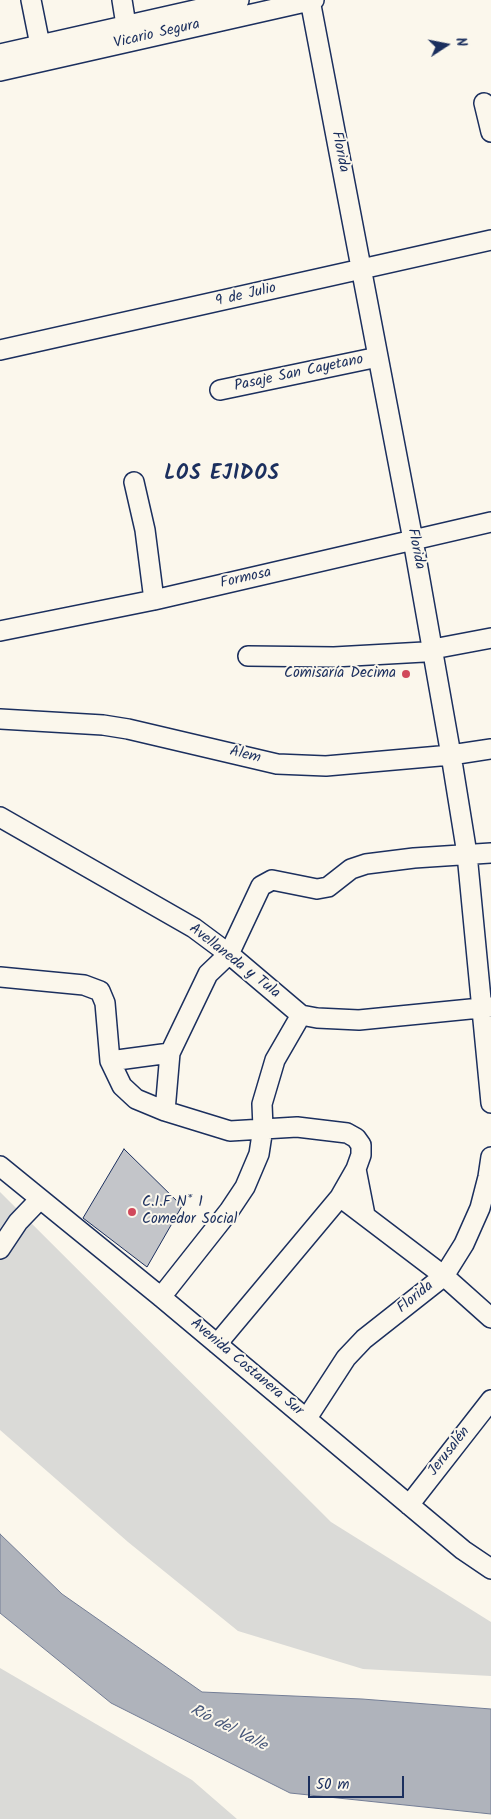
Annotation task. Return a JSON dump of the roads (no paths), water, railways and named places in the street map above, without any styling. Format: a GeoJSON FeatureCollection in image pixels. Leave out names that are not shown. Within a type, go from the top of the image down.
{"type":"FeatureCollection","features":[{"type":"Feature","properties":{"kind":"street"},"geometry":{"type":"LineString","coordinates":[[31,0],[40,45]]}},
{"type":"Feature","properties":{"kind":"street"},"geometry":{"type":"LineString","coordinates":[[122,0],[126,25]]}},
{"type":"Feature","properties":{"kind":"street","name":"Vicario Segura"},"geometry":{"type":"LineString","coordinates":[[0,54],[216,3],[239,0]]}},
{"type":"Feature","properties":{"kind":"street","name":"Vicario Segura"},"geometry":{"type":"LineString","coordinates":[[0,71],[311,0]]}},
{"type":"Feature","properties":{"kind":"street","name":"Florida"},"geometry":{"type":"LineString","coordinates":[[311,0],[413,540],[451,755],[467,854],[487,1008],[491,1103]]}},
{"type":"Feature","properties":{"kind":"street"},"geometry":{"type":"LineString","coordinates":[[484,102],[491,132]]}},
{"type":"Feature","properties":{"kind":"street","name":"9 de Julio"},"geometry":{"type":"LineString","coordinates":[[0,350],[491,240]]}},
{"type":"Feature","properties":{"kind":"street","name":"Pasaje San Cayetano"},"geometry":{"type":"LineString","coordinates":[[220,390],[378,357]]}},
{"type":"Feature","properties":{"kind":"street"},"geometry":{"type":"LineString","coordinates":[[134,482],[145,530],[154,600]]}},
{"type":"Feature","properties":{"kind":"street","name":"Formosa"},"geometry":{"type":"LineString","coordinates":[[0,631],[154,600],[491,522]]}},
{"type":"Feature","properties":{"kind":"street"},"geometry":{"type":"LineString","coordinates":[[248,656],[334,657],[424,652],[491,638]]}},
{"type":"Feature","properties":{"kind":"street","name":"Alem"},"geometry":{"type":"LineString","coordinates":[[0,719],[128,729],[277,764],[326,766],[451,755],[491,749]]}},
{"type":"Feature","properties":{"kind":"street","name":"Avellaneda y Tula"},"geometry":{"type":"LineString","coordinates":[[0,817],[194,928],[229,954],[301,1015]]}},
{"type":"Feature","properties":{"kind":"street"},"geometry":{"type":"LineString","coordinates":[[165,1111],[170,1053],[208,974],[229,954],[261,886],[272,880],[317,889],[328,887],[350,869],[366,864],[414,858],[491,853]]}},
{"type":"Feature","properties":{"kind":"street"},"geometry":{"type":"LineString","coordinates":[[0,977],[84,985],[100,991],[104,1003],[110,1061],[122,1086],[136,1099],[165,1111],[230,1131],[297,1127],[347,1133],[356,1138],[361,1145],[361,1155],[356,1169],[340,1196],[217,1344]]}},
{"type":"Feature","properties":{"kind":"street"},"geometry":{"type":"LineString","coordinates":[[161,1296],[230,1212],[245,1187],[259,1154],[263,1128],[262,1104],[275,1060],[301,1015],[317,1018],[360,1020],[487,1008]]}},
{"type":"Feature","properties":{"kind":"street"},"geometry":{"type":"LineString","coordinates":[[110,1061],[170,1053]]}},
{"type":"Feature","properties":{"kind":"street","name":"Florida"},"geometry":{"type":"LineString","coordinates":[[307,1418],[346,1358],[364,1339],[444,1276],[464,1244],[480,1208],[491,1157]]}},
{"type":"Feature","properties":{"kind":"street","name":"Avenida Costanera Sur"},"geometry":{"type":"LineString","coordinates":[[0,1166],[161,1296],[463,1550],[491,1569]]}},
{"type":"Feature","properties":{"kind":"street"},"geometry":{"type":"LineString","coordinates":[[356,1169],[365,1216]]}},
{"type":"Feature","properties":{"kind":"street"},"geometry":{"type":"LineString","coordinates":[[340,1196],[444,1276],[491,1318]]}},
{"type":"Feature","properties":{"kind":"street"},"geometry":{"type":"LineString","coordinates":[[0,1249],[18,1222],[40,1199]]}},
{"type":"Feature","properties":{"kind":"street","name":"Jerusalén"},"geometry":{"type":"LineString","coordinates":[[409,1505],[491,1400]]}},
{"type":"Feature","properties":{"kind":"water","name":"Río del Valle"},"geometry":{"type":"Polygon","coordinates":[[[0,1534],[62,1594],[202,1692],[362,1699],[491,1709],[491,1814],[290,1793],[111,1703],[0,1613],[0,1534]]]}},
{"type":"Feature","properties":{"kind":"place","name":"Comisaría Decima"},"geometry":{"type":"Point","coordinates":[406,674]}},
{"type":"Feature","properties":{"kind":"place","name":"C.I.F N* 1 Comedor Social"},"geometry":{"type":"Point","coordinates":[132,1212]}},
{"type":"Feature","properties":{"kind":"district","name":"LOS EJIDOS"},"geometry":{"type":"Point","coordinates":[222,476]}}]}
